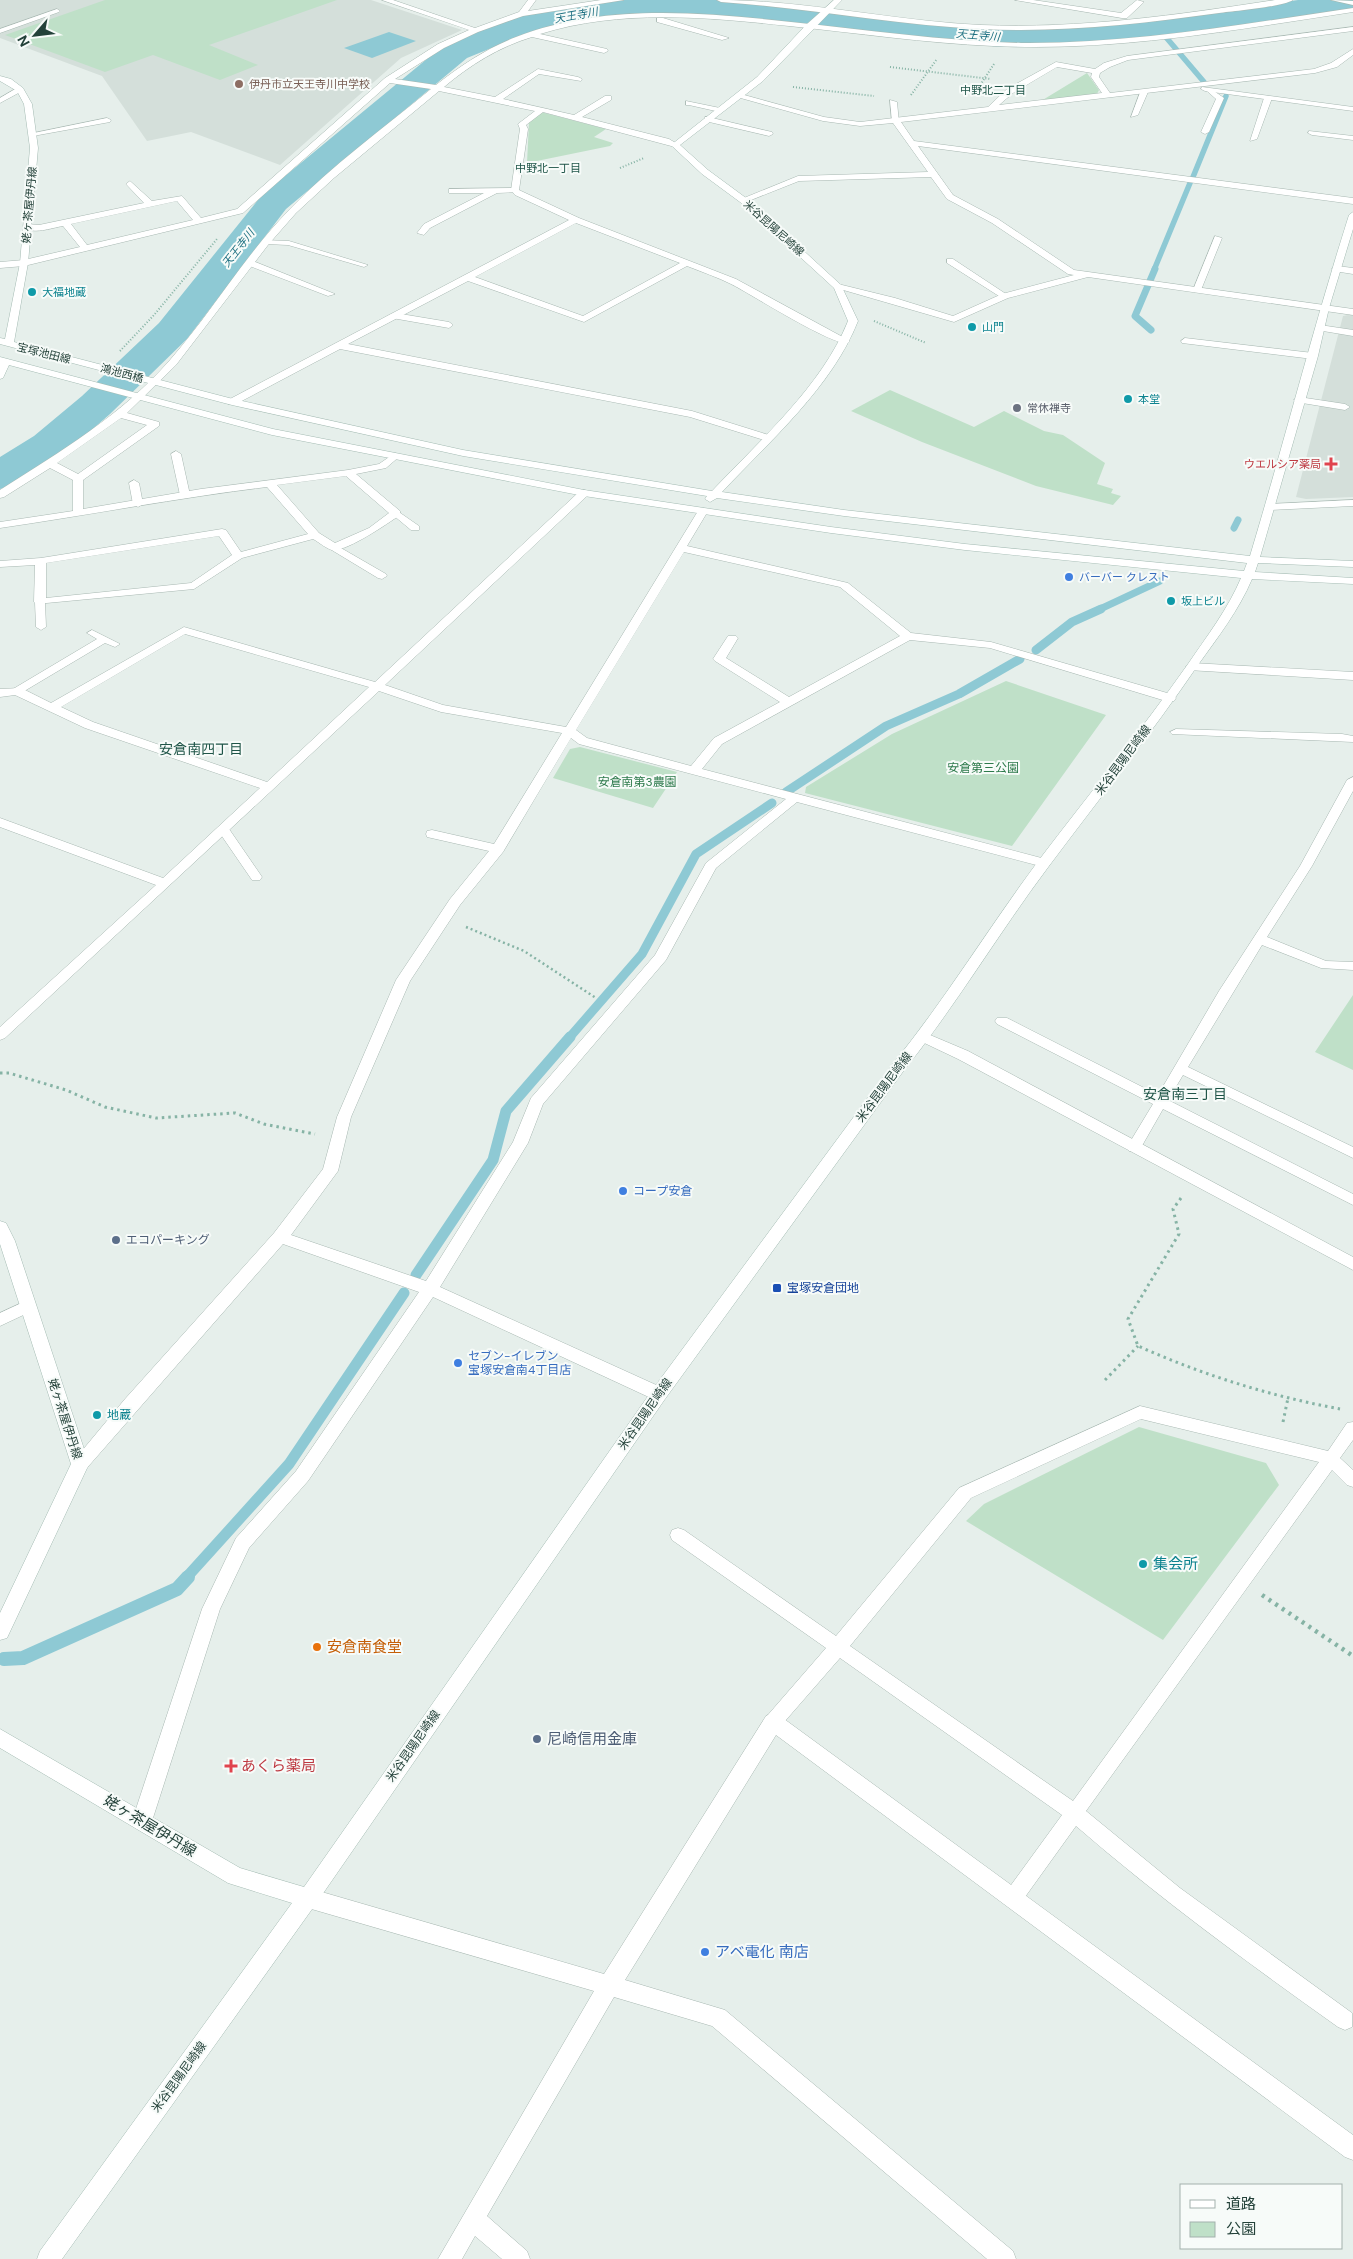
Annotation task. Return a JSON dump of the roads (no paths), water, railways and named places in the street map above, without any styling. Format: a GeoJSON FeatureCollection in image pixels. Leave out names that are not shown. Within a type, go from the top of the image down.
{"type":"FeatureCollection","features":[{"type":"Feature","properties":{"kind":"street"},"geometry":{"type":"LineString","coordinates":[[386,0],[475,30]]}},
{"type":"Feature","properties":{"kind":"street"},"geometry":{"type":"LineString","coordinates":[[406,7],[416,0]]}},
{"type":"Feature","properties":{"kind":"street"},"geometry":{"type":"LineString","coordinates":[[522,14],[532,0]]}},
{"type":"Feature","properties":{"kind":"street"},"geometry":{"type":"LineString","coordinates":[[0,265],[24,263],[85,248],[142,230],[240,211],[388,80],[421,58],[475,30],[522,14],[620,0]]}},
{"type":"Feature","properties":{"kind":"street"},"geometry":{"type":"LineString","coordinates":[[721,0],[981,27],[1052,27],[1150,20],[1289,0]]}},
{"type":"Feature","properties":{"kind":"street"},"geometry":{"type":"LineString","coordinates":[[388,80],[435,86],[497,99],[666,141],[675,145],[684,141],[708,119],[760,80],[811,25],[838,0]]}},
{"type":"Feature","properties":{"kind":"street"},"geometry":{"type":"LineString","coordinates":[[1020,0],[1150,20]]}},
{"type":"Feature","properties":{"kind":"street"},"geometry":{"type":"LineString","coordinates":[[1335,0],[1353,3]]}},
{"type":"Feature","properties":{"kind":"street"},"geometry":{"type":"LineString","coordinates":[[1122,16],[1140,2]]}},
{"type":"Feature","properties":{"kind":"street"},"geometry":{"type":"LineString","coordinates":[[0,494],[49,463],[118,414],[152,381],[196,334],[266,242],[302,200],[435,86],[502,46],[532,34],[606,18],[668,15],[724,16],[951,41],[1020,45],[1056,44],[1164,36],[1353,10]]}},
{"type":"Feature","properties":{"kind":"street"},"geometry":{"type":"LineString","coordinates":[[668,15],[659,20],[725,38]]}},
{"type":"Feature","properties":{"kind":"street"},"geometry":{"type":"LineString","coordinates":[[988,110],[1010,91],[1056,64],[1096,72],[1107,65],[1127,58],[1353,29]]}},
{"type":"Feature","properties":{"kind":"street"},"geometry":{"type":"LineString","coordinates":[[532,34],[604,51]]}},
{"type":"Feature","properties":{"kind":"street"},"geometry":{"type":"LineString","coordinates":[[740,95],[838,122],[860,124],[1315,71],[1334,64],[1353,51]]}},
{"type":"Feature","properties":{"kind":"street"},"geometry":{"type":"LineString","coordinates":[[497,99],[538,71],[578,79]]}},
{"type":"Feature","properties":{"kind":"street"},"geometry":{"type":"LineString","coordinates":[[1096,72],[1095,77],[1108,96]]}},
{"type":"Feature","properties":{"kind":"street"},"geometry":{"type":"LineString","coordinates":[[0,78],[8,81],[20,90],[0,101]]}},
{"type":"Feature","properties":{"kind":"street"},"geometry":{"type":"LineString","coordinates":[[1194,85],[1211,91],[1353,108]]}},
{"type":"Feature","properties":{"kind":"street","name":"姥ヶ茶屋伊丹線"},"geometry":{"type":"LineString","coordinates":[[5,342],[24,263],[34,148],[28,104],[20,90]]}},
{"type":"Feature","properties":{"kind":"street"},"geometry":{"type":"LineString","coordinates":[[575,118],[608,98]]}},
{"type":"Feature","properties":{"kind":"street"},"geometry":{"type":"LineString","coordinates":[[689,103],[720,110]]}},
{"type":"Feature","properties":{"kind":"street"},"geometry":{"type":"LineString","coordinates":[[80,1464],[131,1404],[280,1238],[330,1171],[344,1117],[403,980],[444,918],[498,849],[713,494],[804,399],[845,341],[821,330],[733,281],[576,220],[515,190],[524,129],[522,124],[541,110]]}},
{"type":"Feature","properties":{"kind":"street"},"geometry":{"type":"LineString","coordinates":[[33,134],[90,125],[107,120]]}},
{"type":"Feature","properties":{"kind":"street"},"geometry":{"type":"LineString","coordinates":[[896,121],[950,197],[995,221],[1071,272],[1353,312]]}},
{"type":"Feature","properties":{"kind":"street"},"geometry":{"type":"LineString","coordinates":[[1312,133],[1353,138]]}},
{"type":"Feature","properties":{"kind":"street"},"geometry":{"type":"LineString","coordinates":[[912,143],[1353,201]]}},
{"type":"Feature","properties":{"kind":"street","name":"米谷昆陽尼崎線"},"geometry":{"type":"LineString","coordinates":[[675,145],[705,172],[743,200],[838,287],[853,321],[845,341]]}},
{"type":"Feature","properties":{"kind":"street"},"geometry":{"type":"LineString","coordinates":[[743,200],[798,179],[932,174]]}},
{"type":"Feature","properties":{"kind":"street"},"geometry":{"type":"LineString","coordinates":[[130,184],[150,204]]}},
{"type":"Feature","properties":{"kind":"street"},"geometry":{"type":"LineString","coordinates":[[27,227],[39,228],[179,198],[198,220]]}},
{"type":"Feature","properties":{"kind":"street","name":"米谷昆陽尼崎線"},"geometry":{"type":"LineString","coordinates":[[48,2259],[308,1898],[659,1394],[897,1069],[923,1037],[988,940],[1044,862],[1170,698],[1237,601],[1251,567],[1270,506],[1313,356],[1324,308],[1353,215]]}},
{"type":"Feature","properties":{"kind":"street"},"geometry":{"type":"LineString","coordinates":[[232,402],[576,220]]}},
{"type":"Feature","properties":{"kind":"street"},"geometry":{"type":"LineString","coordinates":[[65,223],[85,248]]}},
{"type":"Feature","properties":{"kind":"street"},"geometry":{"type":"LineString","coordinates":[[468,278],[584,319],[687,263]]}},
{"type":"Feature","properties":{"kind":"street"},"geometry":{"type":"LineString","coordinates":[[1336,268],[1353,271]]}},
{"type":"Feature","properties":{"kind":"street"},"geometry":{"type":"LineString","coordinates":[[838,287],[892,300],[954,319],[1005,296],[1086,274]]}},
{"type":"Feature","properties":{"kind":"street","name":"宝塚池田線"},"geometry":{"type":"LineString","coordinates":[[5,342],[88,364]]}},
{"type":"Feature","properties":{"kind":"street"},"geometry":{"type":"LineString","coordinates":[[337,345],[692,414],[768,438]]}},
{"type":"Feature","properties":{"kind":"street"},"geometry":{"type":"LineString","coordinates":[[0,376],[3,361],[272,432],[584,493],[831,530],[965,547],[1251,567],[1353,564]]}},
{"type":"Feature","properties":{"kind":"street","name":"鴻池西橋"},"geometry":{"type":"LineString","coordinates":[[88,364],[232,402],[463,453],[713,494]]}},
{"type":"Feature","properties":{"kind":"street"},"geometry":{"type":"LineString","coordinates":[[78,480],[155,424],[118,414]]}},
{"type":"Feature","properties":{"kind":"street"},"geometry":{"type":"LineString","coordinates":[[0,525],[185,495],[348,473],[382,466],[395,456]]}},
{"type":"Feature","properties":{"kind":"street"},"geometry":{"type":"LineString","coordinates":[[49,463],[78,480]]}},
{"type":"Feature","properties":{"kind":"street"},"geometry":{"type":"LineString","coordinates":[[270,484],[315,535],[334,547],[373,530],[396,513],[348,473]]}},
{"type":"Feature","properties":{"kind":"street"},"geometry":{"type":"LineString","coordinates":[[78,480],[78,512]]}},
{"type":"Feature","properties":{"kind":"street"},"geometry":{"type":"LineString","coordinates":[[0,1036],[584,493]]}},
{"type":"Feature","properties":{"kind":"street"},"geometry":{"type":"LineString","coordinates":[[713,494],[1353,580]]}},
{"type":"Feature","properties":{"kind":"street"},"geometry":{"type":"LineString","coordinates":[[1270,506],[1353,503]]}},
{"type":"Feature","properties":{"kind":"street"},"geometry":{"type":"LineString","coordinates":[[0,564],[41,561],[222,532],[238,556]]}},
{"type":"Feature","properties":{"kind":"street"},"geometry":{"type":"LineString","coordinates":[[41,561],[40,602],[194,586],[238,556],[315,535]]}},
{"type":"Feature","properties":{"kind":"street"},"geometry":{"type":"LineString","coordinates":[[682,548],[844,585],[908,636],[991,645],[1170,698]]}},
{"type":"Feature","properties":{"kind":"street"},"geometry":{"type":"LineString","coordinates":[[51,708],[184,630],[377,686],[442,708],[569,731],[583,741],[794,798],[1044,862]]}},
{"type":"Feature","properties":{"kind":"street"},"geometry":{"type":"LineString","coordinates":[[693,770],[718,741],[908,636]]}},
{"type":"Feature","properties":{"kind":"street"},"geometry":{"type":"LineString","coordinates":[[732,638],[719,658],[788,702]]}},
{"type":"Feature","properties":{"kind":"street"},"geometry":{"type":"LineString","coordinates":[[1192,667],[1353,676]]}},
{"type":"Feature","properties":{"kind":"street"},"geometry":{"type":"LineString","coordinates":[[0,693],[17,691],[89,725],[269,787]]}},
{"type":"Feature","properties":{"kind":"street"},"geometry":{"type":"LineString","coordinates":[[142,1822],[211,1609],[242,1543],[302,1476],[430,1289],[520,1143],[536,1102],[661,958],[711,866],[794,798]]}},
{"type":"Feature","properties":{"kind":"street"},"geometry":{"type":"LineString","coordinates":[[0,822],[165,884]]}},
{"type":"Feature","properties":{"kind":"street"},"geometry":{"type":"LineString","coordinates":[[432,834],[498,849]]}},
{"type":"Feature","properties":{"kind":"street"},"geometry":{"type":"LineString","coordinates":[[923,1037],[963,1055],[1353,1264]]}},
{"type":"Feature","properties":{"kind":"street","name":"姥ヶ茶屋伊丹線"},"geometry":{"type":"LineString","coordinates":[[0,1227],[7,1241],[80,1464],[0,1632]]}},
{"type":"Feature","properties":{"kind":"street"},"geometry":{"type":"LineString","coordinates":[[280,1238],[430,1289],[659,1394]]}},
{"type":"Feature","properties":{"kind":"street"},"geometry":{"type":"LineString","coordinates":[[0,1320],[28,1306]]}},
{"type":"Feature","properties":{"kind":"street"},"geometry":{"type":"LineString","coordinates":[[449,2259],[610,1984],[773,1722],[1353,2149]]}},
{"type":"Feature","properties":{"kind":"street","name":"姥ヶ茶屋伊丹線"},"geometry":{"type":"LineString","coordinates":[[0,1738],[235,1876],[718,2017],[1005,2259]]}},
{"type":"Feature","properties":{"kind":"street"},"geometry":{"type":"LineString","coordinates":[[473,2219],[518,2259]]}},
{"type":"Feature","properties":{"kind":"lane"},"geometry":{"type":"LineString","coordinates":[[0,31],[57,10]]}},
{"type":"Feature","properties":{"kind":"lane"},"geometry":{"type":"LineString","coordinates":[[1204,132],[1220,98],[1211,91]]}},
{"type":"Feature","properties":{"kind":"lane"},"geometry":{"type":"LineString","coordinates":[[1134,115],[1144,92]]}},
{"type":"Feature","properties":{"kind":"lane"},"geometry":{"type":"LineString","coordinates":[[1253,139],[1268,98]]}},
{"type":"Feature","properties":{"kind":"lane"},"geometry":{"type":"LineString","coordinates":[[893,102],[896,121]]}},
{"type":"Feature","properties":{"kind":"lane"},"geometry":{"type":"LineString","coordinates":[[708,119],[769,134]]}},
{"type":"Feature","properties":{"kind":"lane"},"geometry":{"type":"LineString","coordinates":[[421,234],[427,226],[495,190]]}},
{"type":"Feature","properties":{"kind":"lane"},"geometry":{"type":"LineString","coordinates":[[452,191],[515,190]]}},
{"type":"Feature","properties":{"kind":"lane"},"geometry":{"type":"LineString","coordinates":[[435,213],[447,215]]}},
{"type":"Feature","properties":{"kind":"lane"},"geometry":{"type":"LineString","coordinates":[[1197,290],[1218,238]]}},
{"type":"Feature","properties":{"kind":"lane"},"geometry":{"type":"LineString","coordinates":[[266,242],[289,243],[364,265]]}},
{"type":"Feature","properties":{"kind":"lane"},"geometry":{"type":"LineString","coordinates":[[323,254],[336,246]]}},
{"type":"Feature","properties":{"kind":"lane"},"geometry":{"type":"LineString","coordinates":[[333,264],[341,259]]}},
{"type":"Feature","properties":{"kind":"lane"},"geometry":{"type":"LineString","coordinates":[[950,261],[1005,296]]}},
{"type":"Feature","properties":{"kind":"lane"},"geometry":{"type":"LineString","coordinates":[[250,263],[326,290]]}},
{"type":"Feature","properties":{"kind":"lane"},"geometry":{"type":"LineString","coordinates":[[395,316],[449,325]]}},
{"type":"Feature","properties":{"kind":"lane"},"geometry":{"type":"LineString","coordinates":[[1320,328],[1353,333]]}},
{"type":"Feature","properties":{"kind":"lane"},"geometry":{"type":"LineString","coordinates":[[1185,341],[1313,356]]}},
{"type":"Feature","properties":{"kind":"lane"},"geometry":{"type":"LineString","coordinates":[[1299,400],[1345,407]]}},
{"type":"Feature","properties":{"kind":"lane"},"geometry":{"type":"LineString","coordinates":[[176,454],[185,495]]}},
{"type":"Feature","properties":{"kind":"lane"},"geometry":{"type":"LineString","coordinates":[[134,483],[138,504]]}},
{"type":"Feature","properties":{"kind":"lane"},"geometry":{"type":"LineString","coordinates":[[396,513],[415,528]]}},
{"type":"Feature","properties":{"kind":"lane"},"geometry":{"type":"LineString","coordinates":[[334,547],[382,576]]}},
{"type":"Feature","properties":{"kind":"lane"},"geometry":{"type":"LineString","coordinates":[[40,602],[41,626]]}},
{"type":"Feature","properties":{"kind":"lane"},"geometry":{"type":"LineString","coordinates":[[92,633],[103,640],[115,644]]}},
{"type":"Feature","properties":{"kind":"lane"},"geometry":{"type":"LineString","coordinates":[[17,691],[103,640]]}},
{"type":"Feature","properties":{"kind":"lane"},"geometry":{"type":"LineString","coordinates":[[1176,732],[1342,737],[1353,739]]}},
{"type":"Feature","properties":{"kind":"lane"},"geometry":{"type":"LineString","coordinates":[[1134,1147],[1180,1068],[1306,866],[1353,780]]}},
{"type":"Feature","properties":{"kind":"lane"},"geometry":{"type":"LineString","coordinates":[[223,829],[256,877]]}},
{"type":"Feature","properties":{"kind":"lane"},"geometry":{"type":"LineString","coordinates":[[1259,939],[1324,964],[1353,966]]}},
{"type":"Feature","properties":{"kind":"lane"},"geometry":{"type":"LineString","coordinates":[[1002,1021],[1353,1200]]}},
{"type":"Feature","properties":{"kind":"lane"},"geometry":{"type":"LineString","coordinates":[[1180,1068],[1353,1154]]}},
{"type":"Feature","properties":{"kind":"lane"},"geometry":{"type":"LineString","coordinates":[[773,1722],[840,1646],[965,1493],[1140,1412],[1330,1458],[1353,1480]]}},
{"type":"Feature","properties":{"kind":"lane"},"geometry":{"type":"LineString","coordinates":[[1013,1898],[1353,1428]]}},
{"type":"Feature","properties":{"kind":"lane"},"geometry":{"type":"LineString","coordinates":[[678,1534],[840,1646],[1074,1813],[1197,1914],[1345,2020]]}},
{"type":"Feature","properties":{"kind":"water"},"geometry":{"type":"Polygon","coordinates":[[[389,32],[416,41],[372,58],[344,48],[389,32]]]}},
{"type":"Feature","properties":{"kind":"waterway","name":"天王寺川"},"geometry":{"type":"LineString","coordinates":[[0,476],[49,445],[96,405],[173,331],[274,202],[456,51],[525,24],[561,15],[628,6],[697,6],[1001,38],[1074,37],[1142,31],[1353,1]]}},
{"type":"Feature","properties":{"kind":"waterway"},"geometry":{"type":"LineString","coordinates":[[1159,29],[1204,82]]}},
{"type":"Feature","properties":{"kind":"waterway"},"geometry":{"type":"LineString","coordinates":[[1193,177],[1226,96]]}},
{"type":"Feature","properties":{"kind":"waterway"},"geometry":{"type":"LineString","coordinates":[[1154,270],[1190,183]]}},
{"type":"Feature","properties":{"kind":"waterway"},"geometry":{"type":"LineString","coordinates":[[1151,330],[1135,316],[1155,269]]}},
{"type":"Feature","properties":{"kind":"waterway"},"geometry":{"type":"LineString","coordinates":[[1234,528],[1238,520]]}},
{"type":"Feature","properties":{"kind":"waterway"},"geometry":{"type":"LineString","coordinates":[[1098,610],[1160,581]]}},
{"type":"Feature","properties":{"kind":"waterway"},"geometry":{"type":"LineString","coordinates":[[1036,650],[1072,622],[1101,609]]}},
{"type":"Feature","properties":{"kind":"waterway"},"geometry":{"type":"LineString","coordinates":[[786,792],[886,726],[959,694],[1020,659]]}},
{"type":"Feature","properties":{"kind":"waterway"},"geometry":{"type":"LineString","coordinates":[[569,1038],[642,954],[696,854],[772,803]]}},
{"type":"Feature","properties":{"kind":"waterway"},"geometry":{"type":"LineString","coordinates":[[416,1275],[493,1160],[506,1111],[570,1037]]}},
{"type":"Feature","properties":{"kind":"waterway"},"geometry":{"type":"LineString","coordinates":[[186,1578],[289,1464],[404,1293]]}},
{"type":"Feature","properties":{"kind":"waterway"},"geometry":{"type":"LineString","coordinates":[[4,1659],[23,1658],[177,1589],[188,1577]]}},
{"type":"Feature","properties":{"kind":"place","name":"伊丹市立天王寺川中学校"},"geometry":{"type":"Point","coordinates":[239,84]}},
{"type":"Feature","properties":{"kind":"place","name":"大福地蔵"},"geometry":{"type":"Point","coordinates":[32,292]}},
{"type":"Feature","properties":{"kind":"place","name":"山門"},"geometry":{"type":"Point","coordinates":[972,327]}},
{"type":"Feature","properties":{"kind":"place","name":"本堂"},"geometry":{"type":"Point","coordinates":[1128,399]}},
{"type":"Feature","properties":{"kind":"place","name":"常休禅寺"},"geometry":{"type":"Point","coordinates":[1017,408]}},
{"type":"Feature","properties":{"kind":"place","name":"ウエルシア薬局"},"geometry":{"type":"Point","coordinates":[1331,464]}},
{"type":"Feature","properties":{"kind":"place","name":"バーバー クレスト"},"geometry":{"type":"Point","coordinates":[1069,577]}},
{"type":"Feature","properties":{"kind":"place","name":"坂上ビル"},"geometry":{"type":"Point","coordinates":[1171,601]}},
{"type":"Feature","properties":{"kind":"place","name":"コープ安倉"},"geometry":{"type":"Point","coordinates":[623,1191]}},
{"type":"Feature","properties":{"kind":"place","name":"エコパーキング"},"geometry":{"type":"Point","coordinates":[116,1240]}},
{"type":"Feature","properties":{"kind":"place","name":"宝塚安倉団地"},"geometry":{"type":"Point","coordinates":[777,1288]}},
{"type":"Feature","properties":{"kind":"place","name":"セブン-イレブン 宝塚安倉南4丁目店"},"geometry":{"type":"Point","coordinates":[458,1363]}},
{"type":"Feature","properties":{"kind":"place","name":"地蔵"},"geometry":{"type":"Point","coordinates":[97,1415]}},
{"type":"Feature","properties":{"kind":"place","name":"集会所"},"geometry":{"type":"Point","coordinates":[1143,1564]}},
{"type":"Feature","properties":{"kind":"place","name":"安倉南食堂"},"geometry":{"type":"Point","coordinates":[317,1647]}},
{"type":"Feature","properties":{"kind":"place","name":"尼崎信用金庫"},"geometry":{"type":"Point","coordinates":[537,1739]}},
{"type":"Feature","properties":{"kind":"place","name":"あくら薬局"},"geometry":{"type":"Point","coordinates":[231,1766]}},
{"type":"Feature","properties":{"kind":"place","name":"アベ電化 南店"},"geometry":{"type":"Point","coordinates":[705,1952]}},
{"type":"Feature","properties":{"kind":"district","name":"中野北二丁目"},"geometry":{"type":"Point","coordinates":[993,90]}},
{"type":"Feature","properties":{"kind":"district","name":"中野北一丁目"},"geometry":{"type":"Point","coordinates":[548,168]}},
{"type":"Feature","properties":{"kind":"district","name":"安倉南四丁目"},"geometry":{"type":"Point","coordinates":[201,749]}},
{"type":"Feature","properties":{"kind":"district","name":"安倉南三丁目"},"geometry":{"type":"Point","coordinates":[1185,1094]}},
{"type":"Feature","properties":{"kind":"park label","name":"安倉第三公園"},"geometry":{"type":"Point","coordinates":[983,768]}},
{"type":"Feature","properties":{"kind":"park label","name":"安倉南第3農園"},"geometry":{"type":"Point","coordinates":[637,782]}}]}
